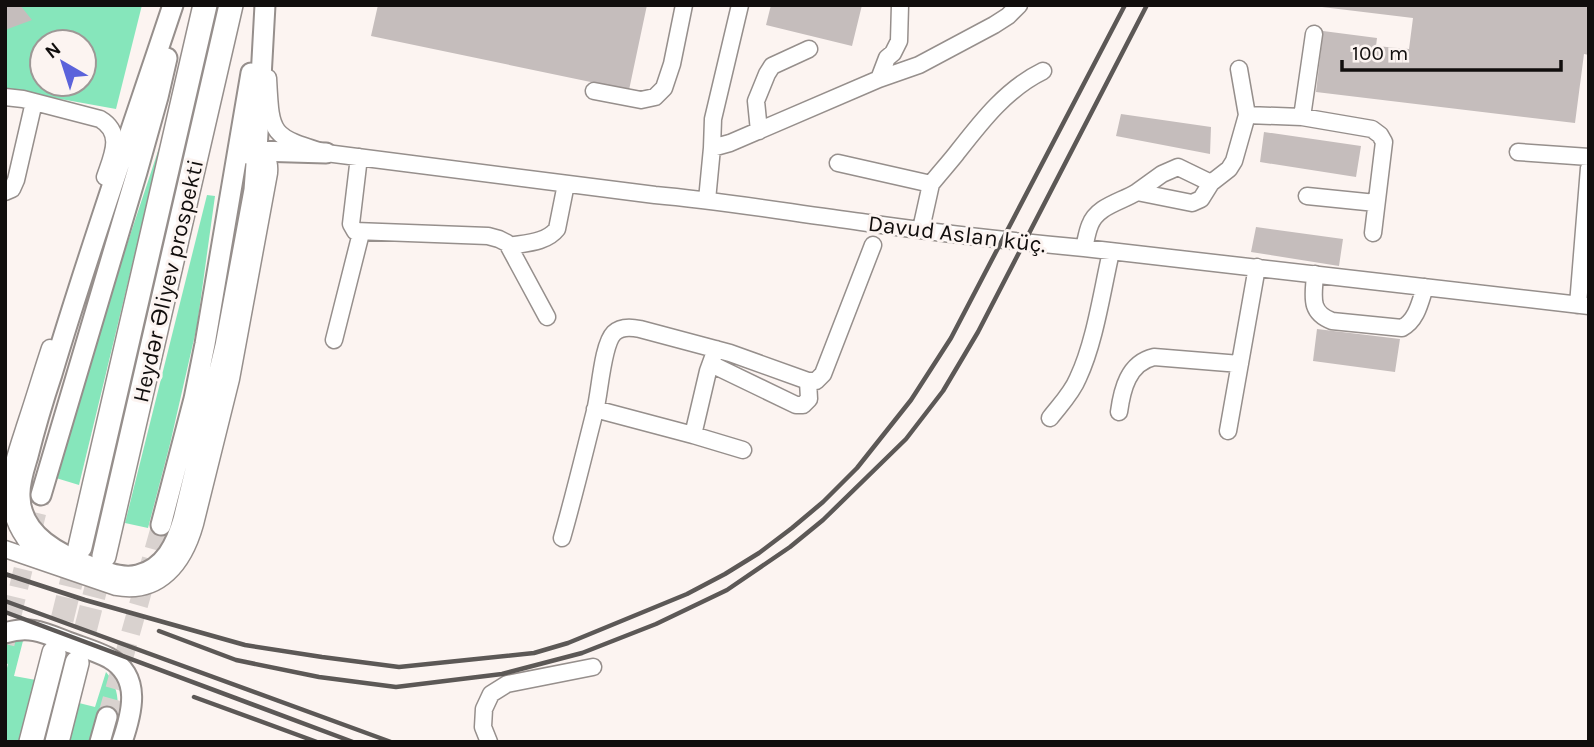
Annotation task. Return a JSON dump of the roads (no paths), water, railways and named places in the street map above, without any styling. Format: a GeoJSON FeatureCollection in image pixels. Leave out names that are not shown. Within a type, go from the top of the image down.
{"type":"FeatureCollection","features":[{"type":"Feature","properties":{"kind":"highway","name":"Heydər Əliyev prospekti"},"geometry":{"type":"LineString","coordinates":[[80,547],[205,5]]}},
{"type":"Feature","properties":{"kind":"highway","name":"Heydər Əliyev prospekti"},"geometry":{"type":"LineString","coordinates":[[104,556],[231,5]]}},
{"type":"Feature","properties":{"kind":"highway"},"geometry":{"type":"LineString","coordinates":[[31,742],[54,653]]}},
{"type":"Feature","properties":{"kind":"highway"},"geometry":{"type":"LineString","coordinates":[[57,742],[77,663]]}},
{"type":"Feature","properties":{"kind":"main road"},"geometry":{"type":"LineString","coordinates":[[173,5],[59,351],[19,439],[22,477],[20,502],[37,535],[69,558],[108,573],[129,576],[140,575],[154,568],[172,549],[178,538],[225,346],[254,190],[265,5]]}},
{"type":"Feature","properties":{"kind":"main road"},"geometry":{"type":"LineString","coordinates":[[41,495],[158,97],[178,5]]}},
{"type":"Feature","properties":{"kind":"main road"},"geometry":{"type":"LineString","coordinates":[[161,525],[194,399],[205,344],[265,5]]}},
{"type":"Feature","properties":{"kind":"main road"},"geometry":{"type":"LineString","coordinates":[[231,189],[238,164],[242,157],[251,152],[326,153]]}},
{"type":"Feature","properties":{"kind":"main road"},"geometry":{"type":"LineString","coordinates":[[5,633],[19,629],[35,630],[114,662],[129,682],[132,700],[121,742]]}},
{"type":"Feature","properties":{"kind":"main road"},"geometry":{"type":"LineString","coordinates":[[100,742],[107,717]]}},
{"type":"Feature","properties":{"kind":"street","name":"Davud Aslan küç."},"geometry":{"type":"LineString","coordinates":[[265,5],[272,122],[286,139],[326,153],[707,200],[1015,242],[1583,305]]}},
{"type":"Feature","properties":{"kind":"street"},"geometry":{"type":"LineString","coordinates":[[594,91],[641,100],[654,97],[664,88],[672,64],[684,5]]}},
{"type":"Feature","properties":{"kind":"street"},"geometry":{"type":"LineString","coordinates":[[707,200],[713,119],[740,5]]}},
{"type":"Feature","properties":{"kind":"street"},"geometry":{"type":"LineString","coordinates":[[879,79],[887,58],[894,53],[899,41],[901,5]]}},
{"type":"Feature","properties":{"kind":"street"},"geometry":{"type":"LineString","coordinates":[[712,148],[730,143],[935,57],[994,25],[1019,5]]}},
{"type":"Feature","properties":{"kind":"street"},"geometry":{"type":"LineString","coordinates":[[1302,117],[1314,34]]}},
{"type":"Feature","properties":{"kind":"street"},"geometry":{"type":"LineString","coordinates":[[759,131],[756,101],[767,74],[772,66],[809,49]]}},
{"type":"Feature","properties":{"kind":"street"},"geometry":{"type":"LineString","coordinates":[[1137,192],[1192,203],[1201,199],[1211,183],[1229,169],[1234,161],[1247,115],[1238,69]]}},
{"type":"Feature","properties":{"kind":"street"},"geometry":{"type":"LineString","coordinates":[[921,229],[931,184],[997,104],[1024,82],[1044,71]]}},
{"type":"Feature","properties":{"kind":"street"},"geometry":{"type":"LineString","coordinates":[[5,97],[23,99],[100,119],[108,123],[116,140],[19,439],[10,489],[13,514],[22,534],[33,549],[57,566]]}},
{"type":"Feature","properties":{"kind":"street"},"geometry":{"type":"LineString","coordinates":[[5,192],[12,189],[16,180],[34,102]]}},
{"type":"Feature","properties":{"kind":"street"},"geometry":{"type":"LineString","coordinates":[[1247,115],[1302,117],[1372,129],[1380,135],[1384,142],[1373,233]]}},
{"type":"Feature","properties":{"kind":"street"},"geometry":{"type":"LineString","coordinates":[[5,549],[127,589],[153,584],[178,563],[190,541],[231,379],[269,173],[269,161],[257,151]]}},
{"type":"Feature","properties":{"kind":"street"},"geometry":{"type":"LineString","coordinates":[[1518,152],[1589,157]]}},
{"type":"Feature","properties":{"kind":"street"},"geometry":{"type":"LineString","coordinates":[[359,157],[351,224],[355,231],[488,236],[499,239],[509,246],[547,317]]}},
{"type":"Feature","properties":{"kind":"street"},"geometry":{"type":"LineString","coordinates":[[838,163],[931,184]]}},
{"type":"Feature","properties":{"kind":"street"},"geometry":{"type":"LineString","coordinates":[[1084,248],[1089,227],[1097,214],[1126,199],[1162,174],[1178,167],[1211,183]]}},
{"type":"Feature","properties":{"kind":"street"},"geometry":{"type":"LineString","coordinates":[[1583,305],[1589,168]]}},
{"type":"Feature","properties":{"kind":"street"},"geometry":{"type":"LineString","coordinates":[[509,246],[541,240],[554,234],[566,184]]}},
{"type":"Feature","properties":{"kind":"street"},"geometry":{"type":"LineString","coordinates":[[1307,196],[1376,203]]}},
{"type":"Feature","properties":{"kind":"street"},"geometry":{"type":"LineString","coordinates":[[334,340],[361,233]]}},
{"type":"Feature","properties":{"kind":"street"},"geometry":{"type":"LineString","coordinates":[[713,357],[730,353],[808,381],[816,381],[823,374],[873,245]]}},
{"type":"Feature","properties":{"kind":"street"},"geometry":{"type":"LineString","coordinates":[[1050,418],[1079,378],[1091,340],[1111,252]]}},
{"type":"Feature","properties":{"kind":"street"},"geometry":{"type":"LineString","coordinates":[[1228,431],[1257,267]]}},
{"type":"Feature","properties":{"kind":"street"},"geometry":{"type":"LineString","coordinates":[[1315,274],[1314,305],[1317,313],[1332,321],[1402,328],[1415,316],[1425,287]]}},
{"type":"Feature","properties":{"kind":"street"},"geometry":{"type":"LineString","coordinates":[[562,538],[595,409],[608,344],[613,334],[621,328],[640,329],[713,357],[796,405],[803,405],[809,399],[808,381]]}},
{"type":"Feature","properties":{"kind":"street"},"geometry":{"type":"LineString","coordinates":[[693,435],[713,357]]}},
{"type":"Feature","properties":{"kind":"street"},"geometry":{"type":"LineString","coordinates":[[1119,412],[1123,387],[1145,359],[1154,357],[1240,364]]}},
{"type":"Feature","properties":{"kind":"street"},"geometry":{"type":"LineString","coordinates":[[595,409],[743,450]]}},
{"type":"Feature","properties":{"kind":"street"},"geometry":{"type":"LineString","coordinates":[[489,742],[483,727],[484,709],[491,694],[507,684],[593,667]]}},
{"type":"Feature","properties":{"kind":"tunnel"},"geometry":{"type":"LineString","coordinates":[[5,644],[41,495]]}},
{"type":"Feature","properties":{"kind":"tunnel"},"geometry":{"type":"LineString","coordinates":[[107,717],[161,525]]}},
{"type":"Feature","properties":{"kind":"tunnel"},"geometry":{"type":"LineString","coordinates":[[54,653],[79,550]]}},
{"type":"Feature","properties":{"kind":"tunnel"},"geometry":{"type":"LineString","coordinates":[[77,663],[103,560]]}},
{"type":"Feature","properties":{"kind":"railway"},"geometry":{"type":"LineString","coordinates":[[5,574],[85,600],[245,645],[399,667],[534,653],[568,643],[687,594],[759,553],[823,502],[857,468],[911,400],[951,338],[1125,5]]}},
{"type":"Feature","properties":{"kind":"railway"},"geometry":{"type":"LineString","coordinates":[[159,631],[236,660],[319,677],[396,687],[502,674],[582,653],[656,624],[727,590],[790,547],[823,520],[906,439],[943,391],[978,332],[1147,5]]}},
{"type":"Feature","properties":{"kind":"railway"},"geometry":{"type":"LineString","coordinates":[[5,601],[391,742]]}},
{"type":"Feature","properties":{"kind":"railway"},"geometry":{"type":"LineString","coordinates":[[5,612],[353,742]]}},
{"type":"Feature","properties":{"kind":"railway"},"geometry":{"type":"LineString","coordinates":[[194,697],[317,742]]}}]}
